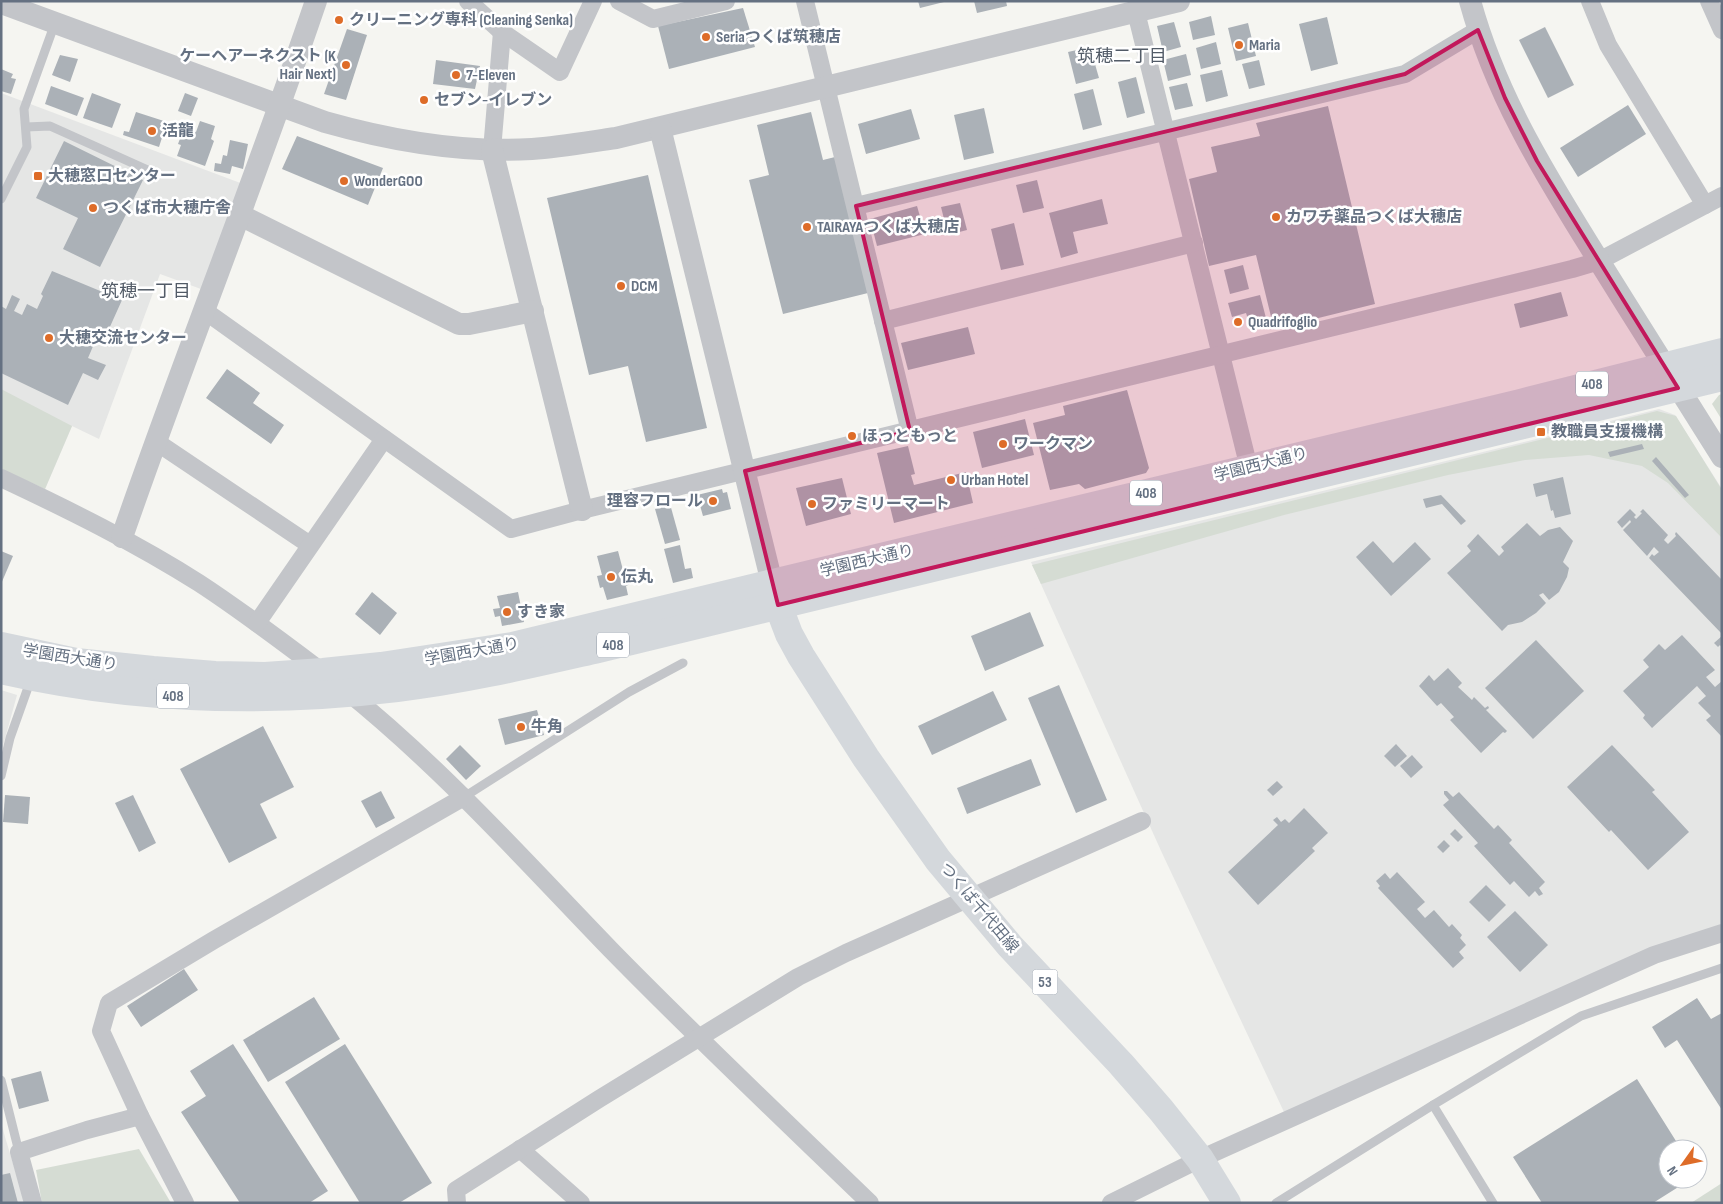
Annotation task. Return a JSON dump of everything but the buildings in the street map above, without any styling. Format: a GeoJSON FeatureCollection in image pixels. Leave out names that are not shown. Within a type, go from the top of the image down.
{"type":"FeatureCollection","features":[{"type":"Feature","properties":{"kind":"main road","name":"学園西大通り"},"geometry":{"type":"LineString","coordinates":[[1,670],[98,688],[165,695],[220,698],[278,697],[429,684],[524,666],[775,594],[1249,468],[1722,352]]}},
{"type":"Feature","properties":{"kind":"main road","name":"学園西大通り"},"geometry":{"type":"LineString","coordinates":[[1,646],[76,662],[153,670],[265,676],[323,672],[438,658],[512,646],[775,594],[1722,377]]}},
{"type":"Feature","properties":{"kind":"main road","name":"つくば千代田線"},"geometry":{"type":"LineString","coordinates":[[775,594],[789,634],[802,656],[866,758],[932,852],[968,898],[1010,946],[1122,1064],[1200,1159],[1227,1203]]}},
{"type":"Feature","properties":{"kind":"street"},"geometry":{"type":"LineString","coordinates":[[122,537],[155,441],[280,106],[316,1]]}},
{"type":"Feature","properties":{"kind":"street"},"geometry":{"type":"LineString","coordinates":[[468,1],[502,32],[560,72],[593,1]]}},
{"type":"Feature","properties":{"kind":"street"},"geometry":{"type":"LineString","coordinates":[[619,1],[653,19],[726,1]]}},
{"type":"Feature","properties":{"kind":"street"},"geometry":{"type":"LineString","coordinates":[[805,1],[910,431]]}},
{"type":"Feature","properties":{"kind":"street"},"geometry":{"type":"LineString","coordinates":[[1,3],[325,122],[363,133],[407,142],[492,150],[534,149],[616,138],[1179,1]]}},
{"type":"Feature","properties":{"kind":"street"},"geometry":{"type":"LineString","coordinates":[[1470,1],[1478,30],[1505,98],[1533,152],[1722,457]]}},
{"type":"Feature","properties":{"kind":"street"},"geometry":{"type":"LineString","coordinates":[[1590,1],[1608,45],[1705,205]]}},
{"type":"Feature","properties":{"kind":"street"},"geometry":{"type":"LineString","coordinates":[[1709,1],[1722,30]]}},
{"type":"Feature","properties":{"kind":"street"},"geometry":{"type":"LineString","coordinates":[[1136,12],[1249,468]]}},
{"type":"Feature","properties":{"kind":"street"},"geometry":{"type":"LineString","coordinates":[[856,206],[1405,74],[1478,30]]}},
{"type":"Feature","properties":{"kind":"street"},"geometry":{"type":"LineString","coordinates":[[502,32],[492,150],[582,510]]}},
{"type":"Feature","properties":{"kind":"street"},"geometry":{"type":"LineString","coordinates":[[660,128],[775,594]]}},
{"type":"Feature","properties":{"kind":"street"},"geometry":{"type":"LineString","coordinates":[[204,311],[511,529],[582,510],[1572,270],[1599,261],[1722,196]]}},
{"type":"Feature","properties":{"kind":"street"},"geometry":{"type":"LineString","coordinates":[[240,215],[459,324],[469,324],[533,311]]}},
{"type":"Feature","properties":{"kind":"street"},"geometry":{"type":"LineString","coordinates":[[884,321],[1194,243]]}},
{"type":"Feature","properties":{"kind":"street"},"geometry":{"type":"LineString","coordinates":[[257,623],[384,439]]}},
{"type":"Feature","properties":{"kind":"street"},"geometry":{"type":"LineString","coordinates":[[155,441],[310,545]]}},
{"type":"Feature","properties":{"kind":"street"},"geometry":{"type":"LineString","coordinates":[[2,481],[122,537],[199,583],[323,672],[412,746],[699,1039],[870,1203]]}},
{"type":"Feature","properties":{"kind":"street"},"geometry":{"type":"LineString","coordinates":[[185,1203],[140,1116],[101,1031],[109,1003],[221,936],[464,797]]}},
{"type":"Feature","properties":{"kind":"street"},"geometry":{"type":"LineString","coordinates":[[458,1203],[456,1190],[599,1099],[798,977],[846,953],[1142,821]]}},
{"type":"Feature","properties":{"kind":"street"},"geometry":{"type":"LineString","coordinates":[[1111,1203],[1132,1198],[1200,1159],[1654,955],[1722,933]]}},
{"type":"Feature","properties":{"kind":"street"},"geometry":{"type":"LineString","coordinates":[[33,1203],[19,1152],[87,1130],[140,1116]]}},
{"type":"Feature","properties":{"kind":"street"},"geometry":{"type":"LineString","coordinates":[[520,1149],[581,1203]]}},
{"type":"Feature","properties":{"kind":"lane"},"geometry":{"type":"LineString","coordinates":[[1,199],[27,147],[24,109],[56,23]]}},
{"type":"Feature","properties":{"kind":"lane"},"geometry":{"type":"LineString","coordinates":[[26,126],[50,126],[150,171]]}},
{"type":"Feature","properties":{"kind":"lane"},"geometry":{"type":"LineString","coordinates":[[464,797],[629,692],[683,663]]}},
{"type":"Feature","properties":{"kind":"lane"},"geometry":{"type":"LineString","coordinates":[[1,776],[10,738],[32,676]]}},
{"type":"Feature","properties":{"kind":"lane"},"geometry":{"type":"LineString","coordinates":[[1276,1203],[1581,1016],[1722,968]]}},
{"type":"Feature","properties":{"kind":"lane"},"geometry":{"type":"LineString","coordinates":[[1,1080],[19,1152]]}},
{"type":"Feature","properties":{"kind":"lane"},"geometry":{"type":"LineString","coordinates":[[1433,1105],[1493,1203]]}},
{"type":"Feature","properties":{"kind":"highlighted area"},"geometry":{"type":"Polygon","coordinates":[[[1478,30],[1505,98],[1537,161],[1678,388],[778,605],[745,471],[910,431],[856,206],[1405,74],[1478,30]]]}},
{"type":"Feature","properties":{"kind":"shaded area"},"geometry":{"type":"Polygon","coordinates":[[[1,93],[243,184],[201,289],[160,274],[99,439],[72,426],[45,489],[1,468],[1,93]]]}},
{"type":"Feature","properties":{"kind":"shaded area"},"geometry":{"type":"Polygon","coordinates":[[[1,389],[72,426],[45,489],[1,469],[1,389]]]}},
{"type":"Feature","properties":{"kind":"shaded area"},"geometry":{"type":"Polygon","coordinates":[[[1722,394],[1722,420],[1712,404],[1722,394]]]}},
{"type":"Feature","properties":{"kind":"shaded area","name":"教職員支援機構"},"geometry":{"type":"Polygon","coordinates":[[[1659,409],[1675,415],[1722,489],[1722,925],[1284,1112],[1162,853],[1031,562],[1659,409]]]}},
{"type":"Feature","properties":{"kind":"shaded area"},"geometry":{"type":"Polygon","coordinates":[[[1657,411],[1676,416],[1722,490],[1722,538],[1668,483],[1642,466],[1589,455],[1525,460],[1448,475],[1284,515],[1041,584],[1032,565],[1657,411]]]}},
{"type":"Feature","properties":{"kind":"shaded area"},"geometry":{"type":"Polygon","coordinates":[[[1,690],[17,695],[1,753],[1,690]]]}},
{"type":"Feature","properties":{"kind":"shaded area"},"geometry":{"type":"Polygon","coordinates":[[[1,1122],[5,1137],[25,1203],[1,1203],[1,1122]]]}},
{"type":"Feature","properties":{"kind":"shaded area"},"geometry":{"type":"Polygon","coordinates":[[[139,1149],[171,1203],[42,1203],[36,1170],[139,1149]]]}},
{"type":"Feature","properties":{"kind":"shaded area"},"geometry":{"type":"Polygon","coordinates":[[[1722,1183],[1722,1203],[1691,1203],[1722,1183]]]}},
{"type":"Feature","properties":{"kind":"place","name":"クリーニング専科 (Cleaning Senka)"},"geometry":{"type":"Point","coordinates":[339,20]}},
{"type":"Feature","properties":{"kind":"place","name":"Seriaつくば筑穂店"},"geometry":{"type":"Point","coordinates":[706,37]}},
{"type":"Feature","properties":{"kind":"place","name":"Maria"},"geometry":{"type":"Point","coordinates":[1239,45]}},
{"type":"Feature","properties":{"kind":"place","name":"ケーヘアーネクスト (K Hair Next)"},"geometry":{"type":"Point","coordinates":[346,65]}},
{"type":"Feature","properties":{"kind":"place","name":"7-Eleven"},"geometry":{"type":"Point","coordinates":[456,75]}},
{"type":"Feature","properties":{"kind":"place","name":"セブン-イレブン"},"geometry":{"type":"Point","coordinates":[424,100]}},
{"type":"Feature","properties":{"kind":"place","name":"活龍"},"geometry":{"type":"Point","coordinates":[152,131]}},
{"type":"Feature","properties":{"kind":"place","name":"大穂窓口センター"},"geometry":{"type":"Point","coordinates":[38,176]}},
{"type":"Feature","properties":{"kind":"place","name":"WonderGOO"},"geometry":{"type":"Point","coordinates":[344,181]}},
{"type":"Feature","properties":{"kind":"place","name":"つくば市大穂庁舎"},"geometry":{"type":"Point","coordinates":[93,208]}},
{"type":"Feature","properties":{"kind":"place","name":"カワチ薬品つくば大穂店"},"geometry":{"type":"Point","coordinates":[1276,217]}},
{"type":"Feature","properties":{"kind":"place","name":"TAIRAYAつくば大穂店"},"geometry":{"type":"Point","coordinates":[807,227]}},
{"type":"Feature","properties":{"kind":"place","name":"DCM"},"geometry":{"type":"Point","coordinates":[621,286]}},
{"type":"Feature","properties":{"kind":"place","name":"Quadrifoglio"},"geometry":{"type":"Point","coordinates":[1238,322]}},
{"type":"Feature","properties":{"kind":"place","name":"大穂交流センター"},"geometry":{"type":"Point","coordinates":[49,338]}},
{"type":"Feature","properties":{"kind":"place","name":"教職員支援機構"},"geometry":{"type":"Point","coordinates":[1541,432]}},
{"type":"Feature","properties":{"kind":"place","name":"ほっともっと"},"geometry":{"type":"Point","coordinates":[852,436]}},
{"type":"Feature","properties":{"kind":"place","name":"ワークマン"},"geometry":{"type":"Point","coordinates":[1003,444]}},
{"type":"Feature","properties":{"kind":"place","name":"Urban Hotel"},"geometry":{"type":"Point","coordinates":[951,480]}},
{"type":"Feature","properties":{"kind":"place","name":"理容フロール"},"geometry":{"type":"Point","coordinates":[713,501]}},
{"type":"Feature","properties":{"kind":"place","name":"ファミリーマート"},"geometry":{"type":"Point","coordinates":[812,504]}},
{"type":"Feature","properties":{"kind":"place","name":"伝丸"},"geometry":{"type":"Point","coordinates":[611,577]}},
{"type":"Feature","properties":{"kind":"place","name":"すき家"},"geometry":{"type":"Point","coordinates":[507,612]}},
{"type":"Feature","properties":{"kind":"place","name":"牛角"},"geometry":{"type":"Point","coordinates":[521,727]}},
{"type":"Feature","properties":{"kind":"district","name":"筑穂二丁目"},"geometry":{"type":"Point","coordinates":[1122,56]}},
{"type":"Feature","properties":{"kind":"district","name":"筑穂一丁目"},"geometry":{"type":"Point","coordinates":[146,291]}}]}
